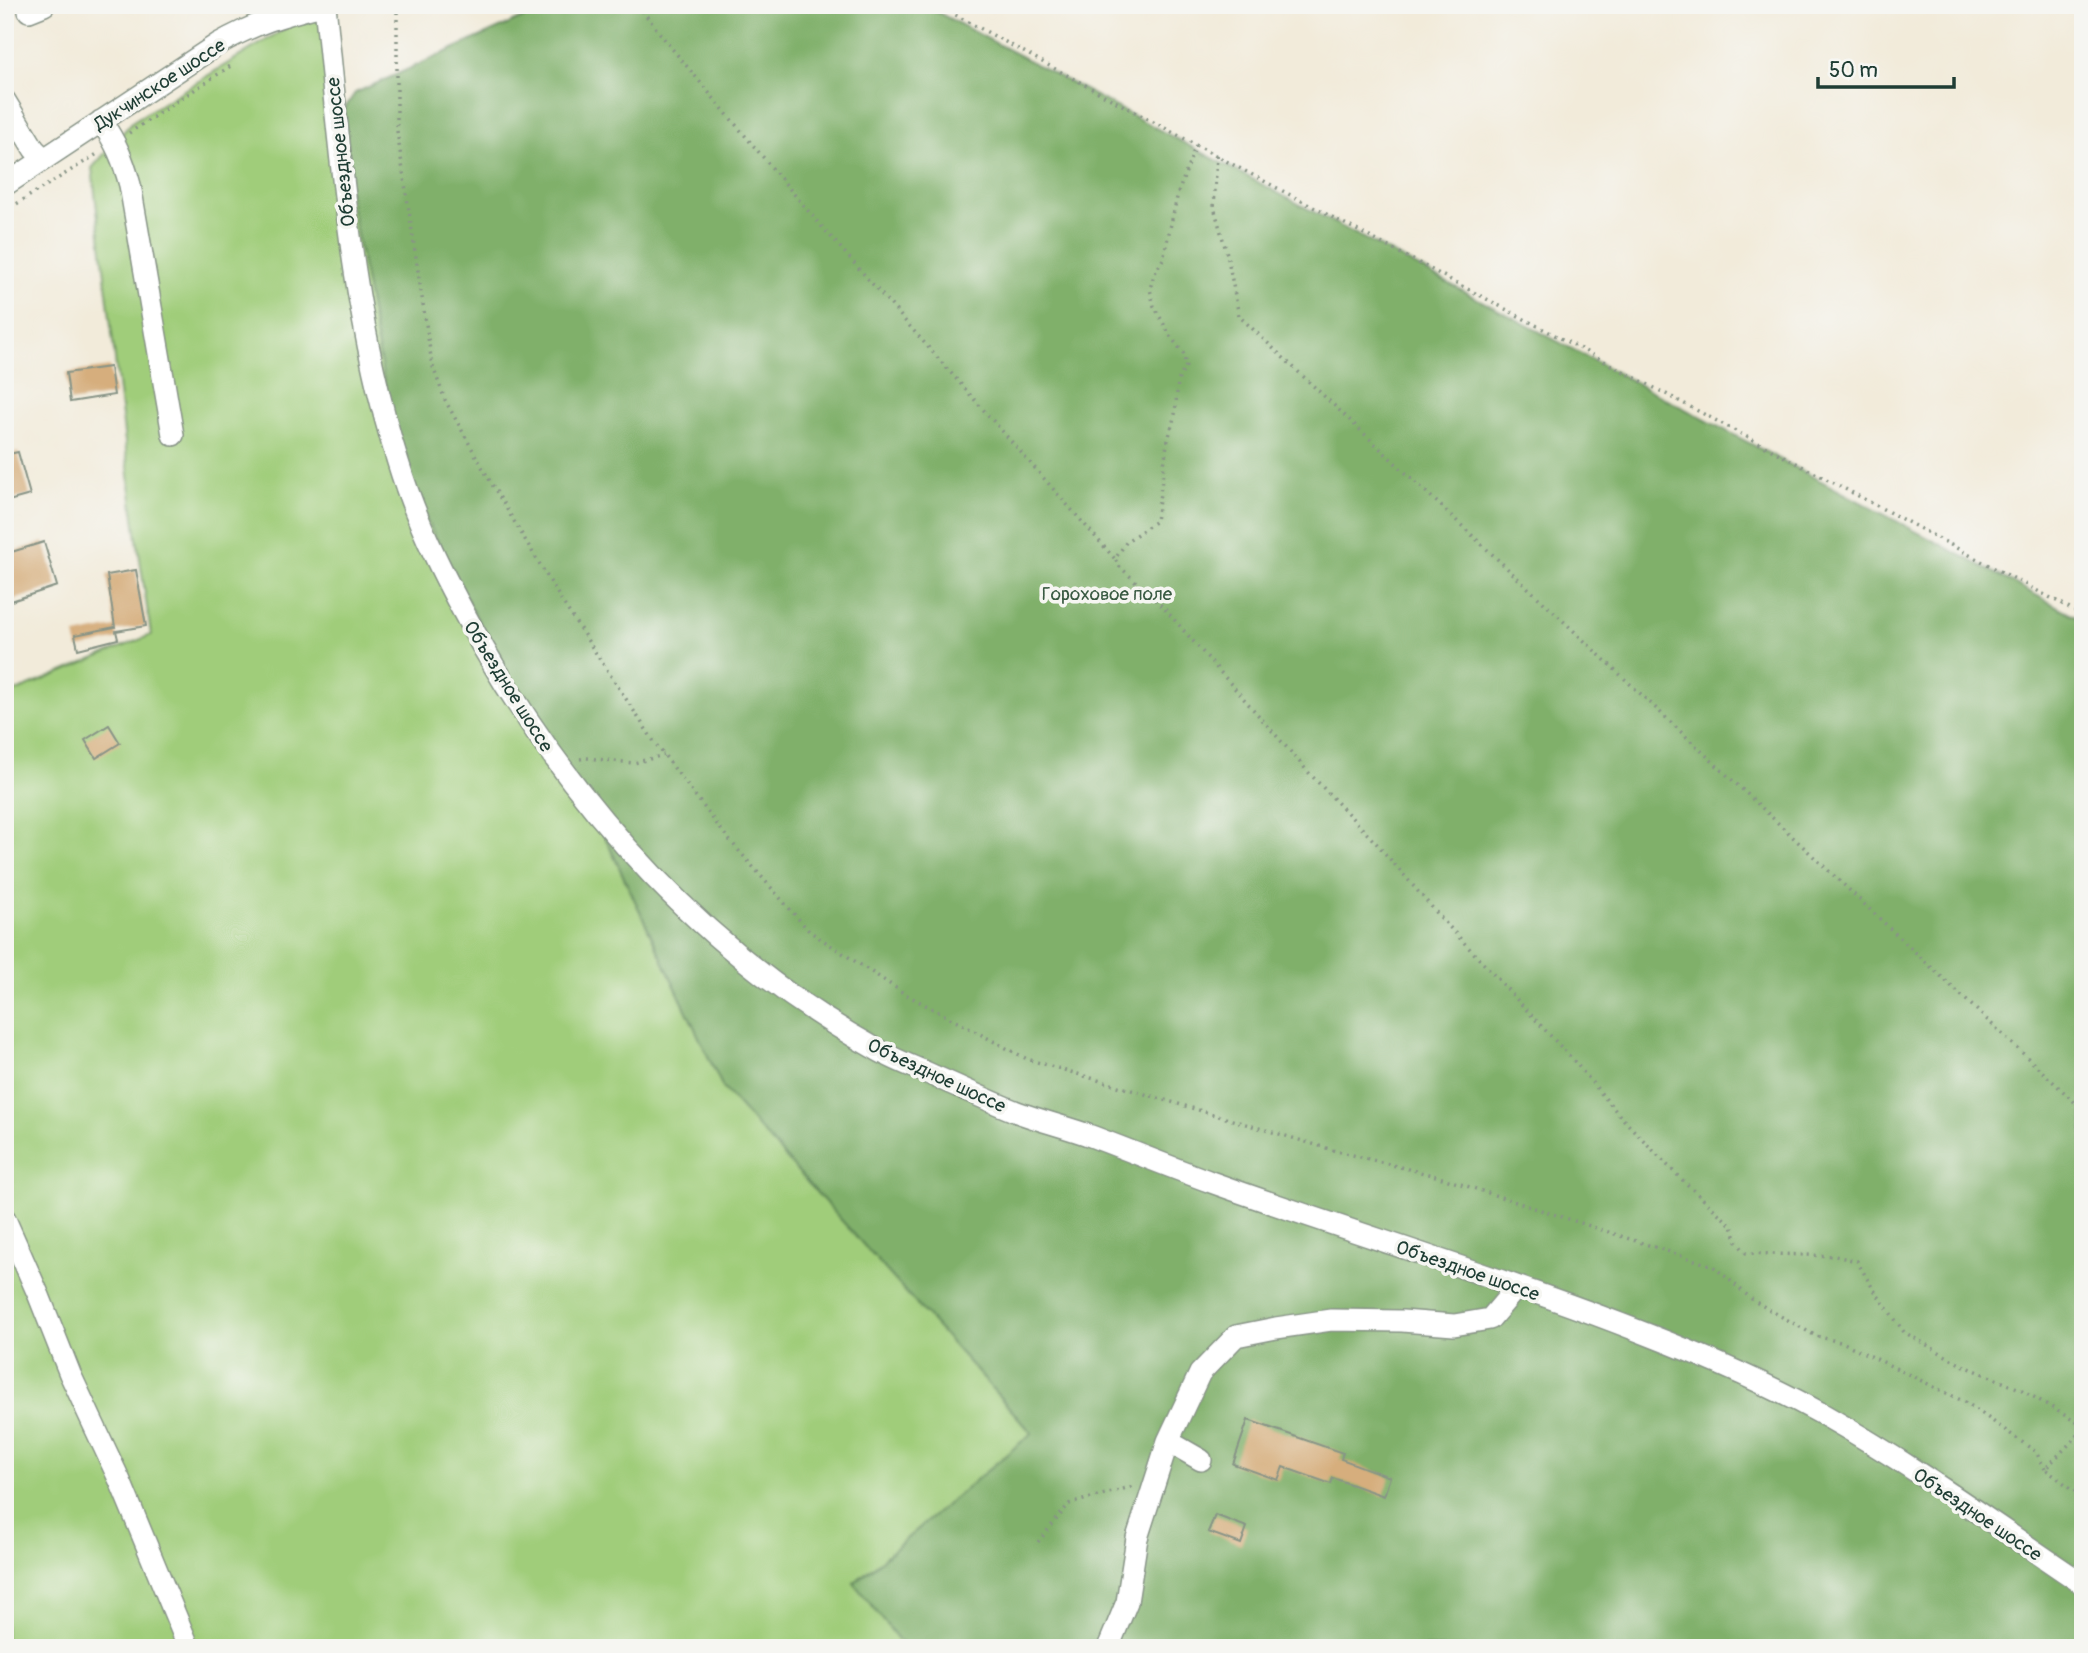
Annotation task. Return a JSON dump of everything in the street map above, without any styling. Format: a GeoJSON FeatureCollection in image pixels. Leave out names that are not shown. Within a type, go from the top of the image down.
{"type":"FeatureCollection","features":[{"type":"Feature","properties":{"kind":"street","name":"Дукчинское шоссе"},"geometry":{"type":"LineString","coordinates":[[5,185],[244,29],[277,12],[324,5]]}},
{"type":"Feature","properties":{"kind":"street","name":"Объездное шоссе"},"geometry":{"type":"LineString","coordinates":[[324,5],[355,274],[383,410],[400,468],[423,528],[467,619],[501,678],[559,766],[628,848],[699,921],[778,986],[878,1051],[1019,1113],[1082,1132],[1208,1181],[1650,1335],[1785,1394],[1896,1459],[2083,1584]]}},
{"type":"Feature","properties":{"kind":"street"},"geometry":{"type":"LineString","coordinates":[[5,101],[34,149],[44,159]]}},
{"type":"Feature","properties":{"kind":"street"},"geometry":{"type":"LineString","coordinates":[[101,121],[116,142],[130,185],[173,435]]}},
{"type":"Feature","properties":{"kind":"street"},"geometry":{"type":"LineString","coordinates":[[5,1219],[70,1374],[120,1480],[189,1648]]}},
{"type":"Feature","properties":{"kind":"street"},"geometry":{"type":"LineString","coordinates":[[1108,1648],[1127,1602],[1138,1538],[1168,1441],[1200,1373],[1236,1336],[1331,1320],[1454,1325],[1490,1320],[1517,1287]]}},
{"type":"Feature","properties":{"kind":"street"},"geometry":{"type":"LineString","coordinates":[[1168,1441],[1201,1461]]}},
{"type":"Feature","properties":{"kind":"path"},"geometry":{"type":"LineString","coordinates":[[397,5],[397,131],[432,364],[446,400],[490,481],[563,603],[664,755],[726,836],[809,931],[905,994],[1027,1059],[1333,1150],[1436,1176],[1713,1266],[1754,1301],[1816,1336],[1844,1343],[1967,1403],[2036,1452],[2045,1469],[2083,1497]]}},
{"type":"Feature","properties":{"kind":"path"},"geometry":{"type":"LineString","coordinates":[[501,13],[506,5]]}},
{"type":"Feature","properties":{"kind":"path"},"geometry":{"type":"LineString","coordinates":[[638,5],[809,212],[1119,566],[1163,607],[1311,775],[1574,1061],[1621,1117],[1675,1173],[1732,1226],[1737,1242],[1746,1253],[1835,1256],[1857,1261],[1904,1332],[1960,1364],[2022,1390],[2083,1428],[2045,1469]]}},
{"type":"Feature","properties":{"kind":"path"},"geometry":{"type":"LineString","coordinates":[[937,5],[2083,615]]}},
{"type":"Feature","properties":{"kind":"path"},"geometry":{"type":"LineString","coordinates":[[1115,559],[1127,541],[1156,521],[1167,444],[1175,414],[1178,381],[1186,366],[1183,353],[1154,306],[1150,289],[1163,259],[1178,193],[1196,145]]}},
{"type":"Feature","properties":{"kind":"path"},"geometry":{"type":"LineString","coordinates":[[1217,155],[1214,207],[1227,254],[1239,316],[2083,1110]]}},
{"type":"Feature","properties":{"kind":"path"},"geometry":{"type":"LineString","coordinates":[[559,766],[586,758],[634,763],[664,755]]}},
{"type":"Feature","properties":{"kind":"path"},"geometry":{"type":"LineString","coordinates":[[1038,1542],[1069,1504],[1155,1480]]}},
{"type":"Feature","properties":{"kind":"green space"},"geometry":{"type":"Polygon","coordinates":[[[324,5],[338,144],[590,805],[723,1088],[1032,1433],[854,1583],[905,1648],[5,1648],[5,696],[151,635],[92,168],[133,121],[324,5]]]}},
{"type":"Feature","properties":{"kind":"green space","name":"Гороховое поле"},"geometry":{"type":"Polygon","coordinates":[[[551,5],[924,5],[2083,620],[2083,1648],[905,1648],[854,1583],[1032,1433],[723,1088],[590,805],[530,723],[400,468],[336,121],[355,93],[551,5]]]}},
{"type":"Feature","properties":{"kind":"building"},"geometry":{"type":"Polygon","coordinates":[[[110,367],[114,395],[70,402],[66,373],[110,367]]]}},
{"type":"Feature","properties":{"kind":"building"},"geometry":{"type":"Polygon","coordinates":[[[18,452],[30,495],[5,502],[5,455],[18,452]]]}},
{"type":"Feature","properties":{"kind":"building"},"geometry":{"type":"Polygon","coordinates":[[[44,542],[57,586],[5,603],[5,554],[44,542]]]}},
{"type":"Feature","properties":{"kind":"building"},"geometry":{"type":"Polygon","coordinates":[[[136,570],[146,626],[116,631],[118,639],[78,649],[75,635],[115,627],[107,575],[136,570]]]}},
{"type":"Feature","properties":{"kind":"building"},"geometry":{"type":"Polygon","coordinates":[[[109,725],[120,743],[96,758],[85,740],[109,725]]]}},
{"type":"Feature","properties":{"kind":"building"},"geometry":{"type":"Polygon","coordinates":[[[1248,1420],[1343,1453],[1341,1459],[1390,1477],[1384,1496],[1333,1478],[1331,1484],[1283,1467],[1278,1480],[1233,1464],[1248,1420]]]}},
{"type":"Feature","properties":{"kind":"building"},"geometry":{"type":"Polygon","coordinates":[[[1215,1515],[1247,1527],[1241,1544],[1208,1532],[1215,1515]]]}}]}
